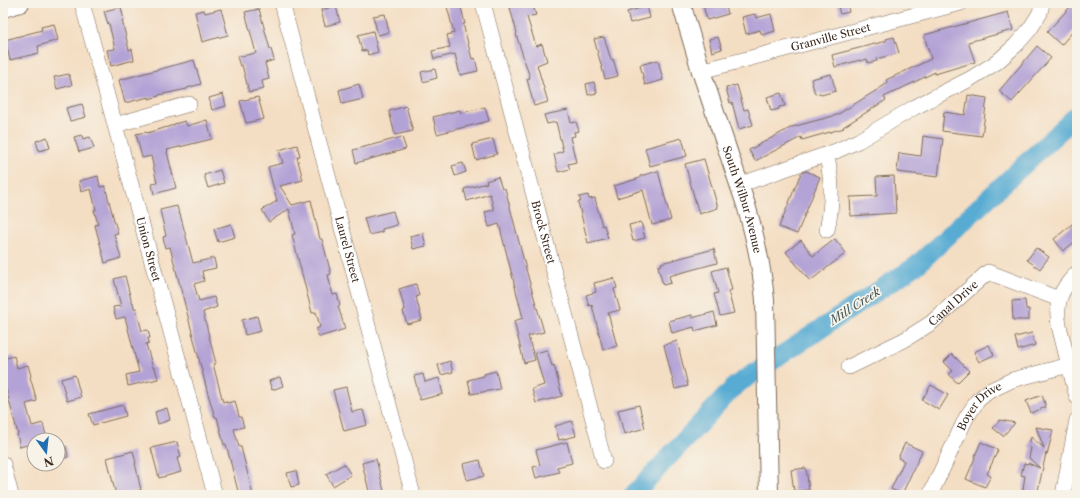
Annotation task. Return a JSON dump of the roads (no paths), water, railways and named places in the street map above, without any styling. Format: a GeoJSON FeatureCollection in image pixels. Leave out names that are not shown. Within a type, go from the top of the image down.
{"type":"FeatureCollection","features":[{"type":"Feature","properties":{"kind":"main road"},"geometry":{"type":"LineString","coordinates":[[3,8],[20,3]]}},
{"type":"Feature","properties":{"kind":"main road","name":"South Wilbur Avenue"},"geometry":{"type":"LineString","coordinates":[[680,3],[752,226],[762,274],[765,300],[769,495]]}},
{"type":"Feature","properties":{"kind":"street","name":"Union Street"},"geometry":{"type":"LineString","coordinates":[[82,3],[215,495]]}},
{"type":"Feature","properties":{"kind":"street","name":"Laurel Street"},"geometry":{"type":"LineString","coordinates":[[282,3],[413,495]]}},
{"type":"Feature","properties":{"kind":"street","name":"Brock Street"},"geometry":{"type":"LineString","coordinates":[[483,3],[604,460]]}},
{"type":"Feature","properties":{"kind":"street","name":"Granville Street"},"geometry":{"type":"LineString","coordinates":[[701,71],[961,3]]}},
{"type":"Feature","properties":{"kind":"street"},"geometry":{"type":"LineString","coordinates":[[739,185],[827,155],[858,141],[914,107],[970,80],[997,62],[1016,45],[1030,29],[1040,13],[1042,3]]}},
{"type":"Feature","properties":{"kind":"street"},"geometry":{"type":"LineString","coordinates":[[115,124],[189,104]]}},
{"type":"Feature","properties":{"kind":"street"},"geometry":{"type":"LineString","coordinates":[[827,155],[832,192],[827,230]]}},
{"type":"Feature","properties":{"kind":"street","name":"Canal Drive"},"geometry":{"type":"LineString","coordinates":[[849,367],[904,340],[931,323],[988,272],[1060,298]]}},
{"type":"Feature","properties":{"kind":"street"},"geometry":{"type":"LineString","coordinates":[[1077,273],[1067,284],[1057,306],[1059,326],[1073,364],[1077,397]]}},
{"type":"Feature","properties":{"kind":"street","name":"Boyer Drive"},"geometry":{"type":"LineString","coordinates":[[930,495],[966,418],[978,400],[989,391],[1012,380],[1073,364]]}},
{"type":"Feature","properties":{"kind":"street"},"geometry":{"type":"LineString","coordinates":[[1062,495],[1077,420]]}},
{"type":"Feature","properties":{"kind":"street"},"geometry":{"type":"LineString","coordinates":[[3,464],[11,495]]}},
{"type":"Feature","properties":{"kind":"waterway","name":"Mill Creek"},"geometry":{"type":"LineString","coordinates":[[633,495],[736,385],[917,265],[1077,115]]}}]}
